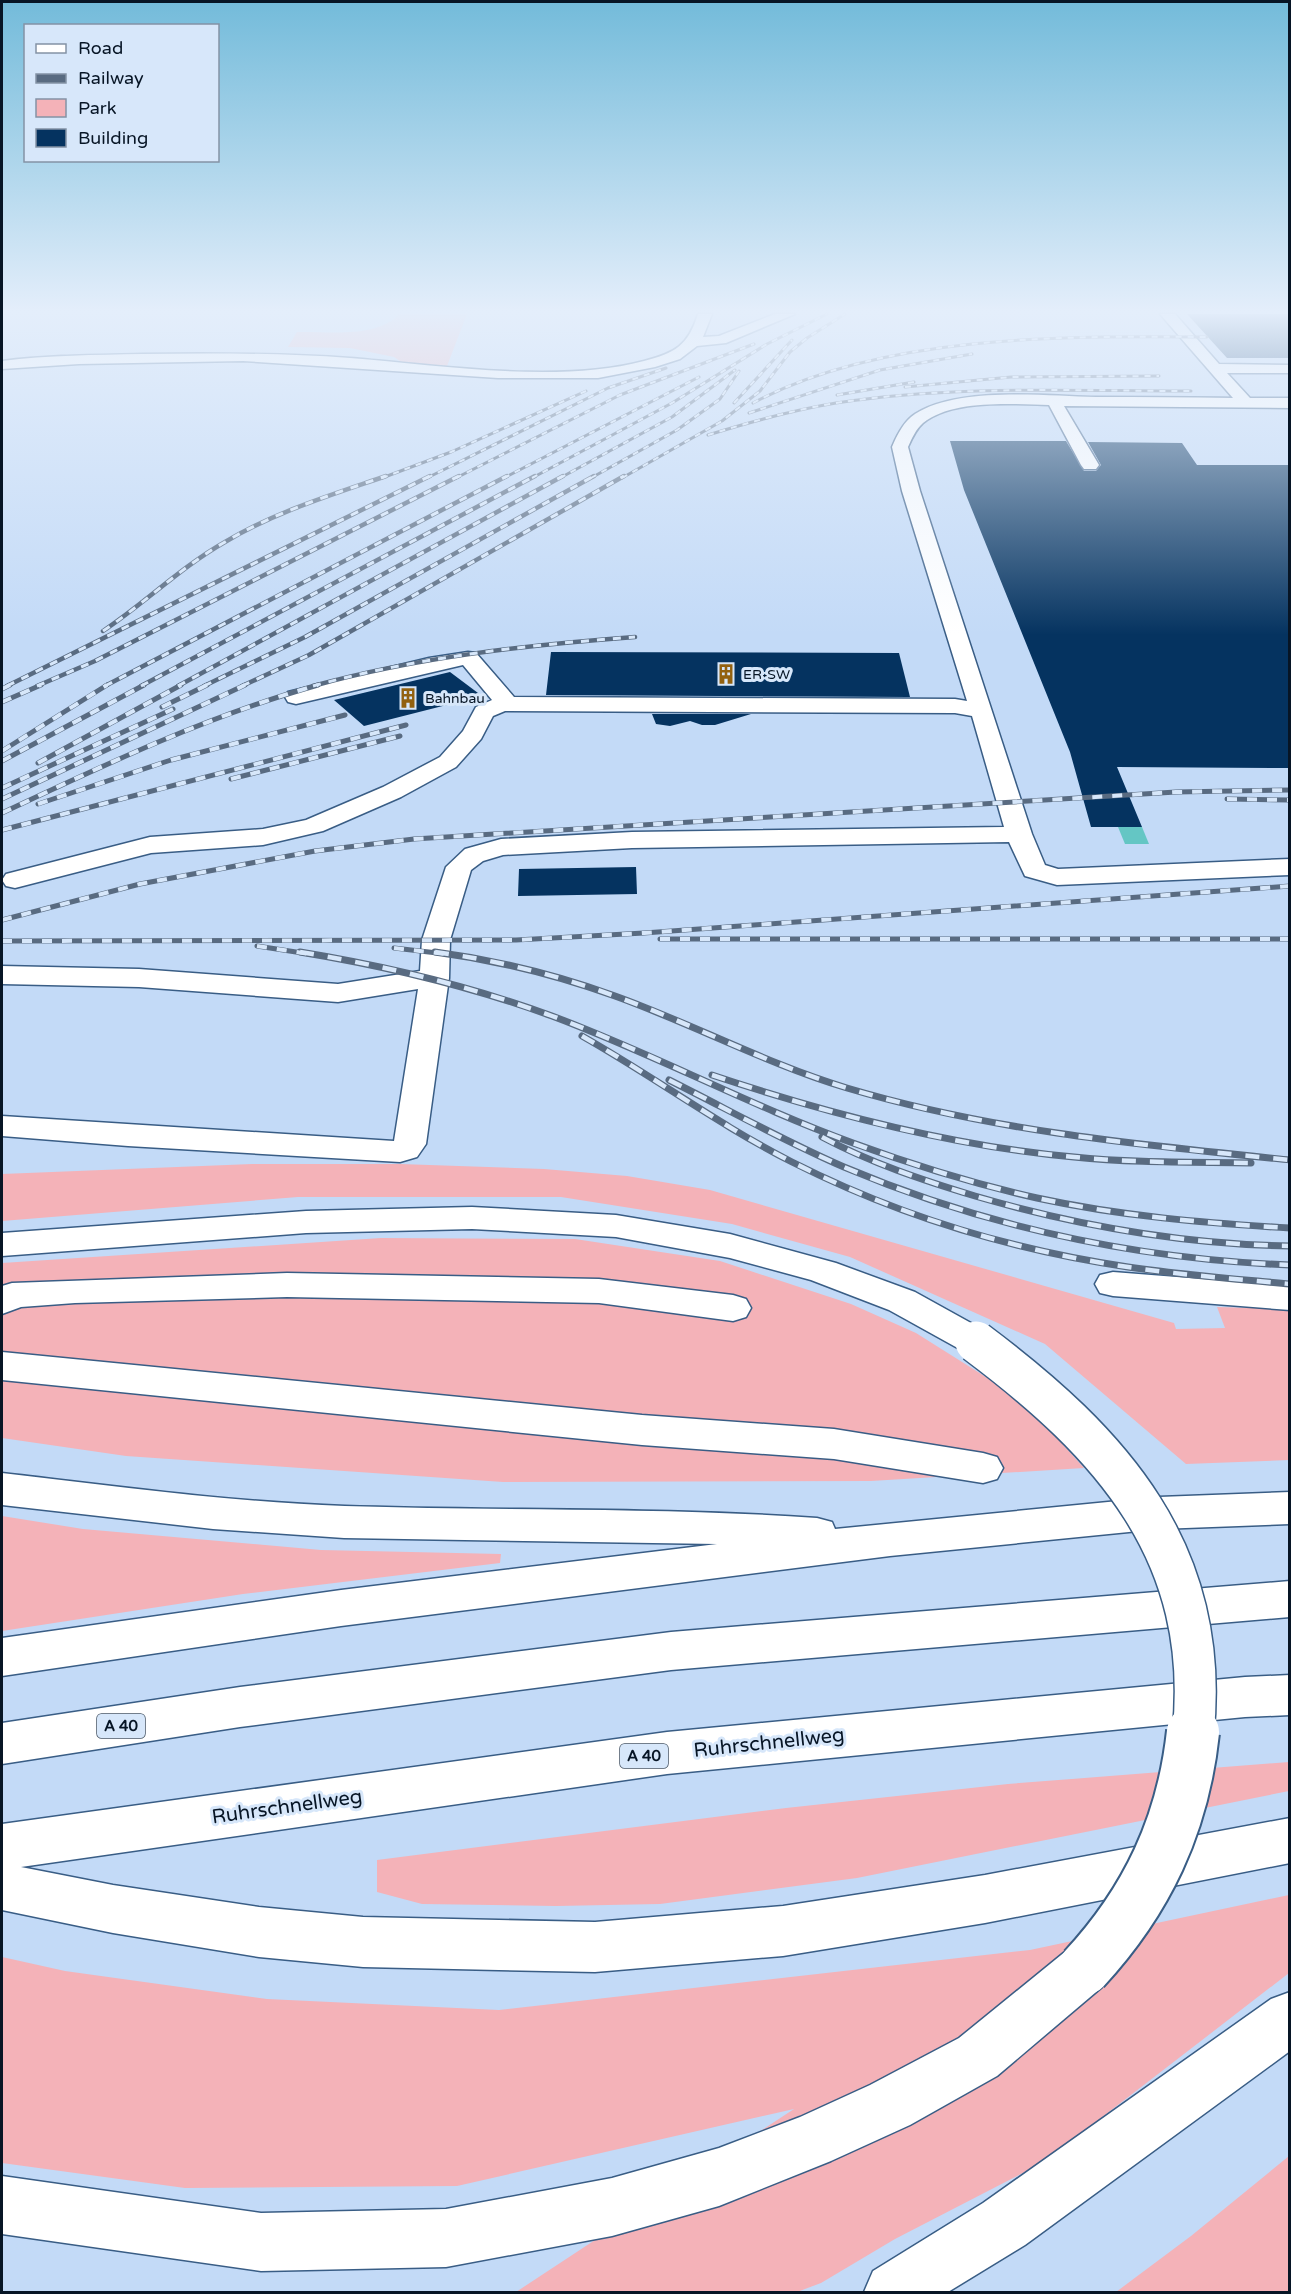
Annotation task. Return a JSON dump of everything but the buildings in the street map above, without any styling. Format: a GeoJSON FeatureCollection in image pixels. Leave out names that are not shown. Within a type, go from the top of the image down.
{"type":"FeatureCollection","features":[{"type":"Feature","properties":{"kind":"main road"},"geometry":{"type":"LineString","coordinates":[[916,421],[900,447],[911,491],[1019,834],[1034,870],[1057,877],[1290,867]]}},
{"type":"Feature","properties":{"kind":"main road"},"geometry":{"type":"LineString","coordinates":[[1065,421],[1090,465]]}},
{"type":"Feature","properties":{"kind":"main road"},"geometry":{"type":"LineString","coordinates":[[296,697],[417,667],[468,658],[502,695],[505,704]]}},
{"type":"Feature","properties":{"kind":"main road"},"geometry":{"type":"LineString","coordinates":[[15,880],[150,845],[263,837],[314,826],[392,792],[448,762],[473,734],[484,712],[492,707],[505,704],[955,706],[982,711]]}},
{"type":"Feature","properties":{"kind":"main road"},"geometry":{"type":"LineString","coordinates":[[2,1126],[382,1152],[405,1150],[410,1144],[434,978],[436,940],[459,867],[474,855],[501,847],[632,840],[1019,834]]}},
{"type":"Feature","properties":{"kind":"main road"},"geometry":{"type":"LineString","coordinates":[[2,975],[140,978],[338,993],[434,978]]}},
{"type":"Feature","properties":{"kind":"main road"},"geometry":{"type":"LineString","coordinates":[[2,1245],[330,1221],[472,1218],[616,1226],[730,1246],[823,1271],[902,1301],[976,1342],[1064,1410],[1101,1450],[1134,1494],[1165,1547],[1179,1587],[1190,1636],[1195,1677],[1194,1726],[1185,1780],[1173,1829],[1121,1927],[1084,1969],[978,2057],[890,2105],[811,2141],[719,2177],[612,2207],[446,2238],[272,2242],[2,2205]]}},
{"type":"Feature","properties":{"kind":"main road"},"geometry":{"type":"LineString","coordinates":[[1113,1284],[1290,1298]]}},
{"type":"Feature","properties":{"kind":"main road"},"geometry":{"type":"LineString","coordinates":[[2,1302],[12,1295],[75,1291],[287,1285],[599,1291],[733,1308]]}},
{"type":"Feature","properties":{"kind":"main road"},"geometry":{"type":"LineString","coordinates":[[2,1366],[642,1430],[834,1444],[983,1468]]}},
{"type":"Feature","properties":{"kind":"main road"},"geometry":{"type":"LineString","coordinates":[[2,1489],[213,1513],[344,1522],[712,1527],[890,1539]]}},
{"type":"Feature","properties":{"kind":"main road"},"geometry":{"type":"LineString","coordinates":[[2,1657],[341,1608],[890,1539],[1159,1513],[1290,1508]]}},
{"type":"Feature","properties":{"kind":"main road","name":"A 40"},"geometry":{"type":"LineString","coordinates":[[2,1744],[240,1707],[671,1651],[1290,1599]]}},
{"type":"Feature","properties":{"kind":"main road","name":"Ruhrschnellweg"},"geometry":{"type":"LineString","coordinates":[[2,1847],[667,1753],[1245,1697],[1290,1695]]}},
{"type":"Feature","properties":{"kind":"main road"},"geometry":{"type":"LineString","coordinates":[[2,1887],[113,1909],[271,1933],[363,1942],[595,1947],[783,1931],[985,1899],[1290,1840]]}},
{"type":"Feature","properties":{"kind":"main road"},"geometry":{"type":"LineString","coordinates":[[894,2292],[1004,2224],[1290,2018]]}},
{"type":"Feature","properties":{"kind":"green space"},"geometry":{"type":"Polygon","coordinates":[[[252,1164],[400,1164],[544,1169],[627,1176],[710,1190],[1174,1323],[1176,1329],[1225,1328],[1217,1307],[1289,1309],[1289,1460],[1186,1464],[1045,1344],[850,1257],[732,1224],[561,1197],[298,1197],[2,1221],[2,1174],[252,1164]]]}},
{"type":"Feature","properties":{"kind":"green space"},"geometry":{"type":"Polygon","coordinates":[[[381,1238],[575,1239],[720,1261],[851,1304],[916,1333],[997,1384],[1051,1431],[1084,1468],[871,1481],[503,1482],[126,1456],[2,1438],[2,1263],[381,1238]]]}},
{"type":"Feature","properties":{"kind":"green space"},"geometry":{"type":"Polygon","coordinates":[[[2,1516],[83,1529],[321,1550],[501,1554],[500,1563],[243,1594],[2,1631],[2,1516]]]}},
{"type":"Feature","properties":{"kind":"green space"},"geometry":{"type":"Polygon","coordinates":[[[1289,1762],[1289,1791],[857,1878],[660,1904],[556,1906],[422,1904],[377,1892],[377,1860],[786,1808],[1008,1784],[1289,1762]]]}},
{"type":"Feature","properties":{"kind":"green space"},"geometry":{"type":"Polygon","coordinates":[[[1289,1895],[1289,1973],[1044,2162],[895,2239],[821,2283],[797,2292],[516,2292],[794,2109],[457,2186],[185,2188],[2,2163],[2,1957],[65,1971],[267,1999],[499,2010],[1030,1950],[1289,1895]]]}},
{"type":"Feature","properties":{"kind":"green space"},"geometry":{"type":"Polygon","coordinates":[[[1289,2156],[1289,2292],[1116,2292],[1191,2236],[1289,2156]]]}},
{"type":"Feature","properties":{"kind":"shaded area"},"geometry":{"type":"Polygon","coordinates":[[[1118,827],[1142,827],[1149,844],[1125,844],[1118,827]]]}},
{"type":"Feature","properties":{"kind":"railway"},"geometry":{"type":"LineString","coordinates":[[382,478],[451,452],[519,421]]}},
{"type":"Feature","properties":{"kind":"railway"},"geometry":{"type":"LineString","coordinates":[[427,478],[542,421]]}},
{"type":"Feature","properties":{"kind":"railway"},"geometry":{"type":"LineString","coordinates":[[456,478],[569,421]]}},
{"type":"Feature","properties":{"kind":"railway"},"geometry":{"type":"LineString","coordinates":[[504,478],[614,421]]}},
{"type":"Feature","properties":{"kind":"railway"},"geometry":{"type":"LineString","coordinates":[[532,478],[638,421]]}},
{"type":"Feature","properties":{"kind":"railway"},"geometry":{"type":"LineString","coordinates":[[560,478],[665,421]]}},
{"type":"Feature","properties":{"kind":"railway"},"geometry":{"type":"LineString","coordinates":[[591,478],[689,421]]}},
{"type":"Feature","properties":{"kind":"railway"},"geometry":{"type":"LineString","coordinates":[[622,478],[722,421]]}},
{"type":"Feature","properties":{"kind":"railway"},"geometry":{"type":"LineString","coordinates":[[708,435],[756,421]]}},
{"type":"Feature","properties":{"kind":"railway"},"geometry":{"type":"LineString","coordinates":[[103,631],[193,563],[244,531],[304,505],[386,476]]}},
{"type":"Feature","properties":{"kind":"railway"},"geometry":{"type":"LineString","coordinates":[[7,686],[430,476]]}},
{"type":"Feature","properties":{"kind":"railway"},"geometry":{"type":"LineString","coordinates":[[37,686],[95,661],[459,476]]}},
{"type":"Feature","properties":{"kind":"railway"},"geometry":{"type":"LineString","coordinates":[[105,686],[507,476]]}},
{"type":"Feature","properties":{"kind":"railway"},"geometry":{"type":"LineString","coordinates":[[141,686],[535,476]]}},
{"type":"Feature","properties":{"kind":"railway"},"geometry":{"type":"LineString","coordinates":[[178,686],[563,476]]}},
{"type":"Feature","properties":{"kind":"railway"},"geometry":{"type":"LineString","coordinates":[[204,686],[305,637],[594,476]]}},
{"type":"Feature","properties":{"kind":"railway"},"geometry":{"type":"LineString","coordinates":[[242,686],[309,655],[624,476]]}},
{"type":"Feature","properties":{"kind":"railway"},"geometry":{"type":"LineString","coordinates":[[313,686],[392,667],[433,660],[554,644],[635,637]]}},
{"type":"Feature","properties":{"kind":"railway"},"geometry":{"type":"LineString","coordinates":[[2,689],[10,685]]}},
{"type":"Feature","properties":{"kind":"railway"},"geometry":{"type":"LineString","coordinates":[[2,702],[41,685]]}},
{"type":"Feature","properties":{"kind":"railway"},"geometry":{"type":"LineString","coordinates":[[2,751],[107,685]]}},
{"type":"Feature","properties":{"kind":"railway"},"geometry":{"type":"LineString","coordinates":[[2,761],[144,685]]}},
{"type":"Feature","properties":{"kind":"railway"},"geometry":{"type":"LineString","coordinates":[[38,763],[181,685]]}},
{"type":"Feature","properties":{"kind":"railway"},"geometry":{"type":"LineString","coordinates":[[162,707],[207,685]]}},
{"type":"Feature","properties":{"kind":"railway"},"geometry":{"type":"LineString","coordinates":[[2,799],[245,685]]}},
{"type":"Feature","properties":{"kind":"railway"},"geometry":{"type":"LineString","coordinates":[[2,813],[197,726],[318,685]]}},
{"type":"Feature","properties":{"kind":"railway"},"geometry":{"type":"LineString","coordinates":[[2,788],[173,709]]}},
{"type":"Feature","properties":{"kind":"railway"},"geometry":{"type":"LineString","coordinates":[[38,804],[171,760],[345,715]]}},
{"type":"Feature","properties":{"kind":"railway"},"geometry":{"type":"LineString","coordinates":[[2,830],[406,725]]}},
{"type":"Feature","properties":{"kind":"railway"},"geometry":{"type":"LineString","coordinates":[[231,779],[400,736]]}},
{"type":"Feature","properties":{"kind":"railway"},"geometry":{"type":"LineString","coordinates":[[2,920],[140,884],[315,851],[414,839],[1176,792],[1290,790]]}},
{"type":"Feature","properties":{"kind":"railway"},"geometry":{"type":"LineString","coordinates":[[1227,799],[1290,800]]}},
{"type":"Feature","properties":{"kind":"railway"},"geometry":{"type":"LineString","coordinates":[[2,941],[516,940],[644,933],[1290,886]]}},
{"type":"Feature","properties":{"kind":"railway"},"geometry":{"type":"LineString","coordinates":[[660,939],[1290,939]]}},
{"type":"Feature","properties":{"kind":"railway"},"geometry":{"type":"LineString","coordinates":[[257,946],[309,954]]}},
{"type":"Feature","properties":{"kind":"railway"},"geometry":{"type":"LineString","coordinates":[[394,948],[446,954]]}},
{"type":"Feature","properties":{"kind":"railway"},"geometry":{"type":"LineString","coordinates":[[300,952],[428,978],[521,1005],[590,1031],[777,1113],[853,1143],[967,1180],[1037,1198],[1100,1210],[1194,1221],[1290,1228]]}},
{"type":"Feature","properties":{"kind":"railway"},"geometry":{"type":"LineString","coordinates":[[435,952],[503,964],[593,988],[817,1078],[901,1103],[1011,1126],[1122,1142],[1290,1160]]}},
{"type":"Feature","properties":{"kind":"railway"},"geometry":{"type":"LineString","coordinates":[[582,1036],[765,1148],[832,1181],[914,1214],[998,1240],[1085,1260],[1168,1272],[1290,1284]]}},
{"type":"Feature","properties":{"kind":"railway"},"geometry":{"type":"LineString","coordinates":[[712,1075],[846,1115],[936,1137],[982,1145],[1096,1159],[1251,1163]]}},
{"type":"Feature","properties":{"kind":"railway"},"geometry":{"type":"LineString","coordinates":[[669,1080],[844,1167],[952,1207],[1007,1223],[1119,1247],[1175,1256],[1290,1265]]}},
{"type":"Feature","properties":{"kind":"railway"},"geometry":{"type":"LineString","coordinates":[[822,1137],[859,1155],[916,1177],[975,1196],[1052,1216],[1131,1232],[1170,1237],[1210,1242],[1290,1246]]}},
{"type":"Feature","properties":{"kind":"place","name":"ER-SW"},"geometry":{"type":"Point","coordinates":[726,674]}},
{"type":"Feature","properties":{"kind":"place","name":"Bahnbau"},"geometry":{"type":"Point","coordinates":[408,698]}}]}
